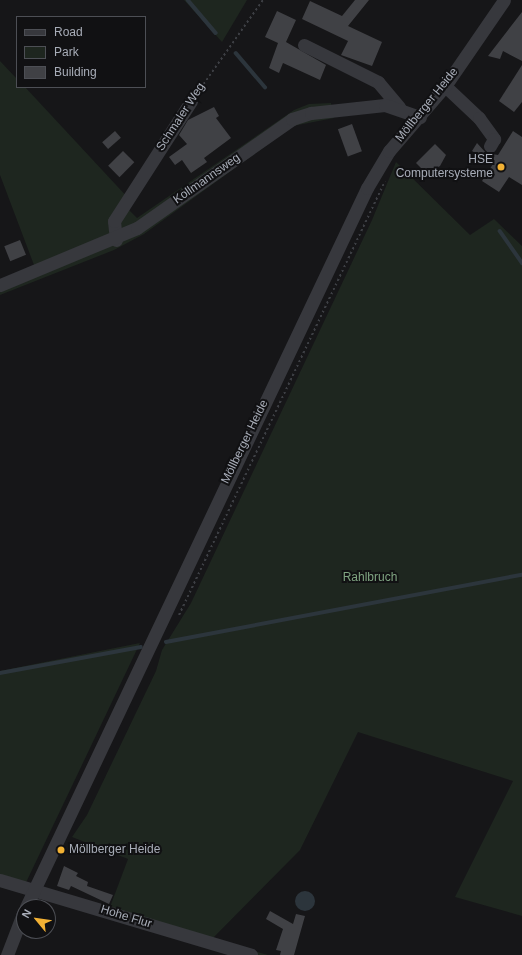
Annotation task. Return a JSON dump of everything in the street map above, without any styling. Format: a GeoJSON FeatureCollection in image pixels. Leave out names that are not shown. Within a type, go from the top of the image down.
{"type":"FeatureCollection","features":[{"type":"Feature","properties":{"kind":"street","name":"Möllberger Heide"},"geometry":{"type":"LineString","coordinates":[[29,899],[367,188],[389,151],[420,117],[445,86],[504,0]]}},
{"type":"Feature","properties":{"kind":"street"},"geometry":{"type":"LineString","coordinates":[[304,45],[378,82],[398,107]]}},
{"type":"Feature","properties":{"kind":"street"},"geometry":{"type":"LineString","coordinates":[[445,86],[479,118],[494,139],[490,146]]}},
{"type":"Feature","properties":{"kind":"street","name":"Schmaler Weg"},"geometry":{"type":"LineString","coordinates":[[116,240],[114,221],[191,101]]}},
{"type":"Feature","properties":{"kind":"street","name":"Kollmannsweg"},"geometry":{"type":"LineString","coordinates":[[0,285],[116,240],[292,119],[311,113],[385,105],[398,107],[420,117]]}},
{"type":"Feature","properties":{"kind":"street","name":"Hohe Flur"},"geometry":{"type":"LineString","coordinates":[[0,880],[251,955]]}},
{"type":"Feature","properties":{"kind":"street"},"geometry":{"type":"LineString","coordinates":[[7,955],[16,932]]}},
{"type":"Feature","properties":{"kind":"path","name":"Schmaler Weg"},"geometry":{"type":"LineString","coordinates":[[191,101],[263,0]]}},
{"type":"Feature","properties":{"kind":"path"},"geometry":{"type":"LineString","coordinates":[[175,621],[186,604],[386,178]]}},
{"type":"Feature","properties":{"kind":"green space"},"geometry":{"type":"Polygon","coordinates":[[[184,0],[247,0],[222,42],[184,0]]]}},
{"type":"Feature","properties":{"kind":"green space"},"geometry":{"type":"Polygon","coordinates":[[[0,61],[16,78],[16,88],[26,88],[130,200],[126,207],[137,218],[294,110],[309,104],[331,103],[334,118],[293,126],[144,234],[114,250],[0,295],[0,280],[34,265],[0,175],[0,61]]]}},
{"type":"Feature","properties":{"kind":"green space","name":"Rahlbruch"},"geometry":{"type":"Polygon","coordinates":[[[396,162],[470,235],[494,219],[522,246],[522,916],[455,897],[513,781],[358,732],[300,850],[212,939],[268,955],[238,955],[110,907],[128,859],[72,837],[87,815],[156,671],[162,650],[191,603],[372,220],[396,162]]]}},
{"type":"Feature","properties":{"kind":"green space"},"geometry":{"type":"Polygon","coordinates":[[[140,643],[21,893],[0,887],[0,671],[140,643]]]}},
{"type":"Feature","properties":{"kind":"shaded area"},"geometry":{"type":"Polygon","coordinates":[[[305,891],[312,894],[315,901],[312,908],[305,911],[298,908],[295,901],[298,894],[305,891]]]}},
{"type":"Feature","properties":{"kind":"building"},"geometry":{"type":"Polygon","coordinates":[[[355,0],[369,0],[348,26],[382,42],[372,66],[341,55],[348,41],[302,19],[310,1],[342,16],[355,0]]]}},
{"type":"Feature","properties":{"kind":"building"},"geometry":{"type":"Polygon","coordinates":[[[277,11],[296,20],[286,42],[326,65],[320,80],[283,63],[279,73],[269,68],[278,43],[265,37],[277,11]]]}},
{"type":"Feature","properties":{"kind":"building"},"geometry":{"type":"Polygon","coordinates":[[[522,12],[522,61],[503,51],[500,59],[488,56],[522,12]]]}},
{"type":"Feature","properties":{"kind":"building"},"geometry":{"type":"Polygon","coordinates":[[[522,65],[522,102],[514,112],[499,101],[522,65]]]}},
{"type":"Feature","properties":{"kind":"building"},"geometry":{"type":"Polygon","coordinates":[[[214,107],[219,116],[216,118],[231,138],[204,158],[207,162],[191,173],[182,160],[175,165],[169,157],[187,144],[179,135],[188,120],[214,107]]]}},
{"type":"Feature","properties":{"kind":"building"},"geometry":{"type":"Polygon","coordinates":[[[352,124],[362,151],[348,156],[338,129],[352,124]]]}},
{"type":"Feature","properties":{"kind":"building"},"geometry":{"type":"Polygon","coordinates":[[[115,131],[121,138],[108,149],[102,142],[115,131]]]}},
{"type":"Feature","properties":{"kind":"building"},"geometry":{"type":"Polygon","coordinates":[[[513,131],[522,137],[522,185],[509,177],[499,192],[482,181],[493,164],[472,151],[477,143],[486,153],[498,155],[513,131]]]}},
{"type":"Feature","properties":{"kind":"building"},"geometry":{"type":"Polygon","coordinates":[[[435,144],[446,155],[440,166],[427,174],[416,163],[435,144]]]}},
{"type":"Feature","properties":{"kind":"building"},"geometry":{"type":"Polygon","coordinates":[[[123,151],[134,162],[119,177],[108,166],[123,151]]]}},
{"type":"Feature","properties":{"kind":"building"},"geometry":{"type":"Polygon","coordinates":[[[20,240],[26,255],[10,261],[4,246],[20,240]]]}},
{"type":"Feature","properties":{"kind":"building"},"geometry":{"type":"Polygon","coordinates":[[[64,866],[78,873],[76,876],[88,882],[87,886],[113,895],[109,904],[71,886],[69,890],[57,886],[64,866]]]}},
{"type":"Feature","properties":{"kind":"building"},"geometry":{"type":"Polygon","coordinates":[[[270,911],[293,924],[296,914],[305,916],[294,955],[280,955],[281,951],[276,950],[283,929],[266,919],[270,911]]]}},
{"type":"Feature","properties":{"kind":"waterway"},"geometry":{"type":"LineString","coordinates":[[188,0],[216,33]]}},
{"type":"Feature","properties":{"kind":"waterway"},"geometry":{"type":"LineString","coordinates":[[236,53],[265,87]]}},
{"type":"Feature","properties":{"kind":"waterway"},"geometry":{"type":"LineString","coordinates":[[500,231],[522,263]]}},
{"type":"Feature","properties":{"kind":"waterway"},"geometry":{"type":"LineString","coordinates":[[166,642],[522,575]]}},
{"type":"Feature","properties":{"kind":"waterway"},"geometry":{"type":"LineString","coordinates":[[0,673],[141,647]]}},
{"type":"Feature","properties":{"kind":"place","name":"HSE Computersysteme"},"geometry":{"type":"Point","coordinates":[501,167]}},
{"type":"Feature","properties":{"kind":"place","name":"Möllberger Heide"},"geometry":{"type":"Point","coordinates":[61,850]}}]}
